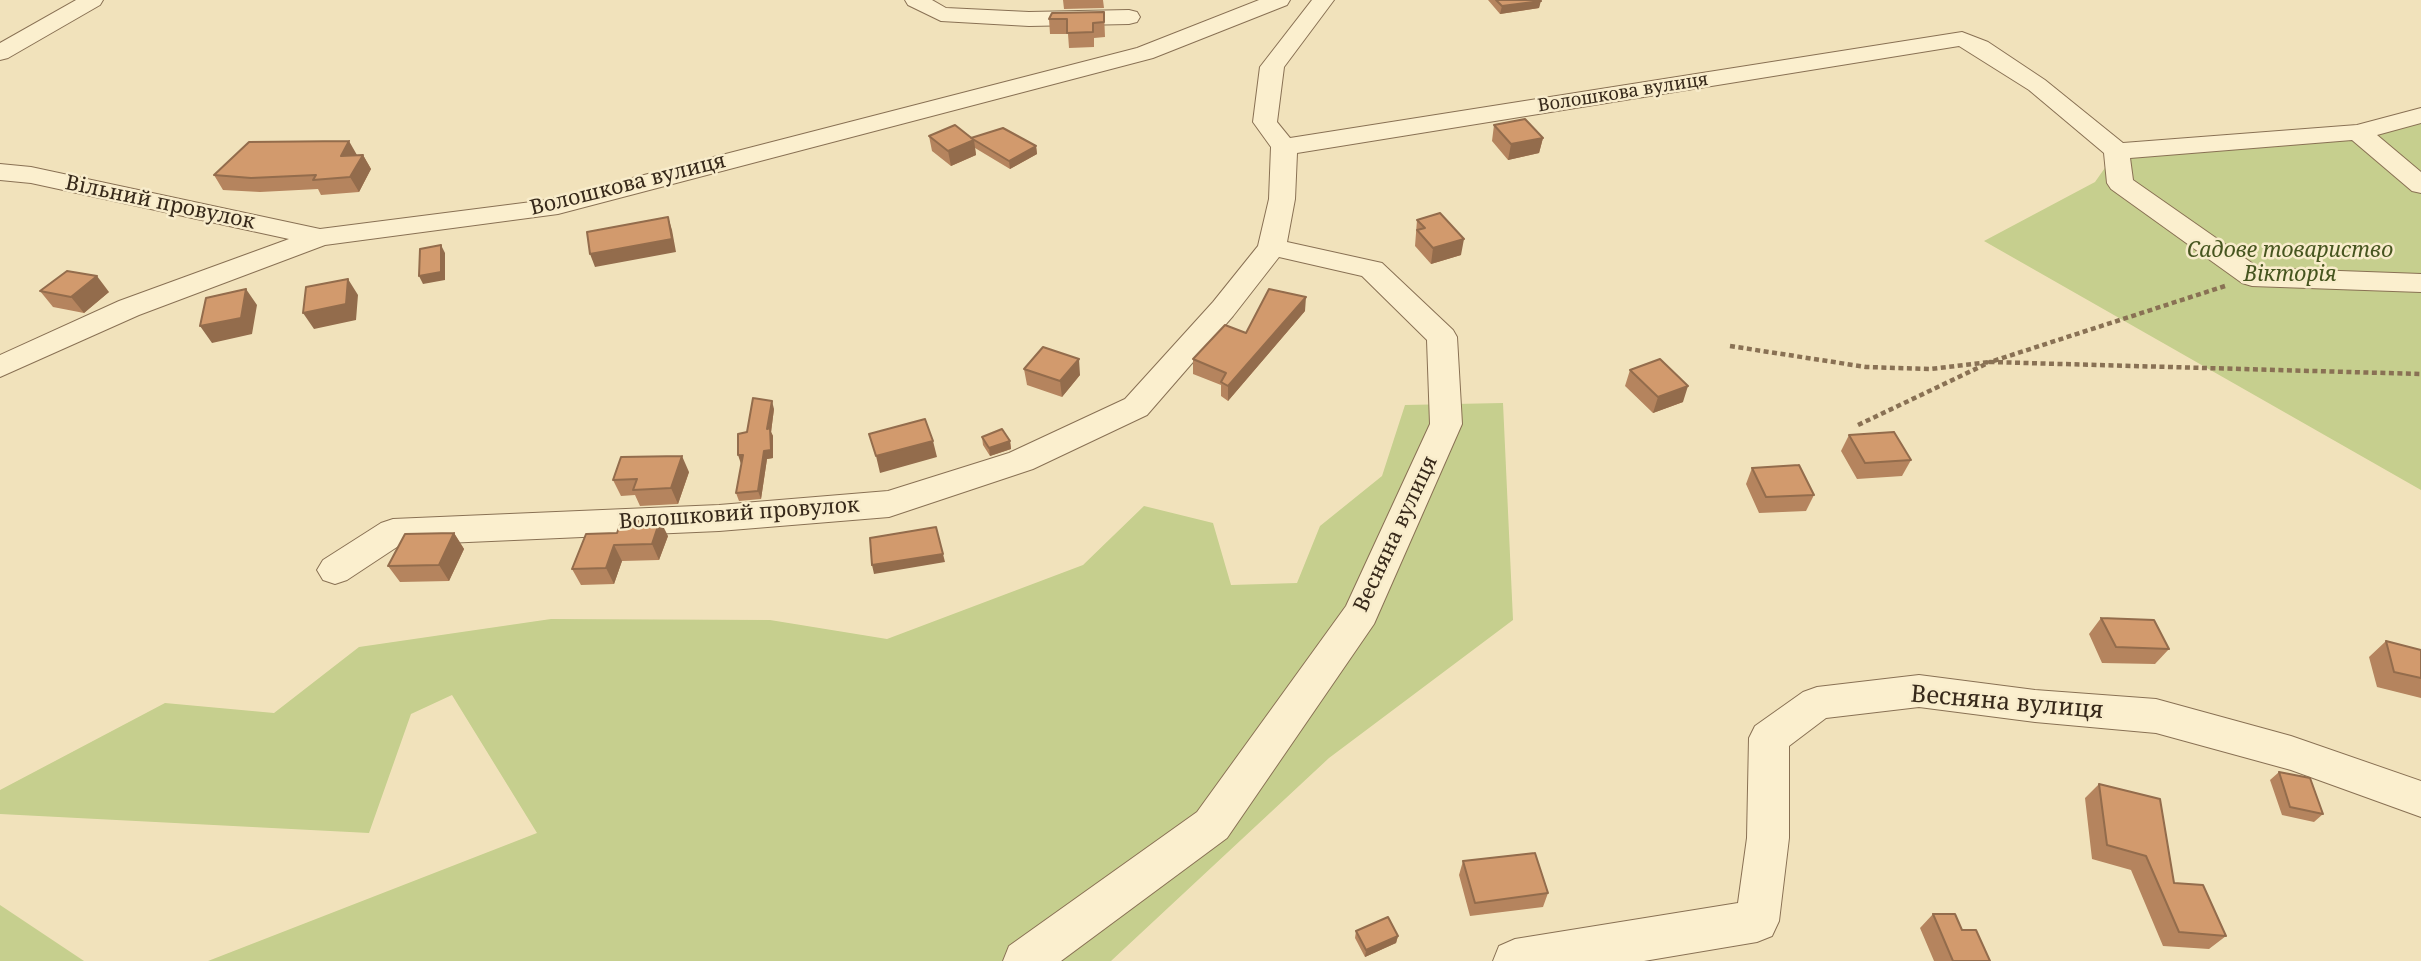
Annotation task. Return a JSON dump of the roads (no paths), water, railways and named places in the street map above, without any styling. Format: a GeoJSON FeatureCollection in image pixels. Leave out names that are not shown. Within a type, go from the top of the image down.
{"type":"FeatureCollection","features":[{"type":"Feature","properties":{"kind":"street"},"geometry":{"type":"LineString","coordinates":[[0,53],[92,0]]}},
{"type":"Feature","properties":{"kind":"street"},"geometry":{"type":"LineString","coordinates":[[916,0],[942,14],[1029,19],[1126,8],[1145,53]]}},
{"type":"Feature","properties":{"kind":"street","name":"Волошкова вулиця"},"geometry":{"type":"LineString","coordinates":[[0,367],[129,308],[320,237],[548,208],[1145,53],[1279,0]]}},
{"type":"Feature","properties":{"kind":"street"},"geometry":{"type":"LineString","coordinates":[[1272,247],[1282,199],[1284,147],[1265,122],[1272,67],[1322,0]]}},
{"type":"Feature","properties":{"kind":"street","name":"Волошкова вулиця"},"geometry":{"type":"LineString","coordinates":[[1284,147],[1962,39],[1980,47],[2037,85],[2117,151]]}},
{"type":"Feature","properties":{"kind":"street"},"geometry":{"type":"LineString","coordinates":[[2421,115],[2358,132],[2117,151],[2120,183],[2252,276],[2421,283]]}},
{"type":"Feature","properties":{"kind":"street"},"geometry":{"type":"LineString","coordinates":[[2358,132],[2416,181]]}},
{"type":"Feature","properties":{"kind":"street","name":"Вільний провулок"},"geometry":{"type":"LineString","coordinates":[[0,172],[31,175],[320,237]]}},
{"type":"Feature","properties":{"kind":"street","name":"Волошковий провулок"},"geometry":{"type":"LineString","coordinates":[[335,570],[393,532],[719,518],[889,504],[1021,461],[1136,407],[1223,309],[1272,247]]}},
{"type":"Feature","properties":{"kind":"street","name":"Весняна вулиця"},"geometry":{"type":"LineString","coordinates":[[1024,961],[1212,825],[1361,614],[1446,424],[1442,337],[1372,269],[1272,247]]}},
{"type":"Feature","properties":{"kind":"street","name":"Весняна вулиця"},"geometry":{"type":"LineString","coordinates":[[1515,961],[1757,921],[1768,838],[1769,738],[1817,703],[1919,691],[2035,706],[2156,716],[2291,753],[2421,799]]}},
{"type":"Feature","properties":{"kind":"park label","name":"Садове товариство Вікторія"},"geometry":{"type":"Point","coordinates":[2290,263]}}]}
